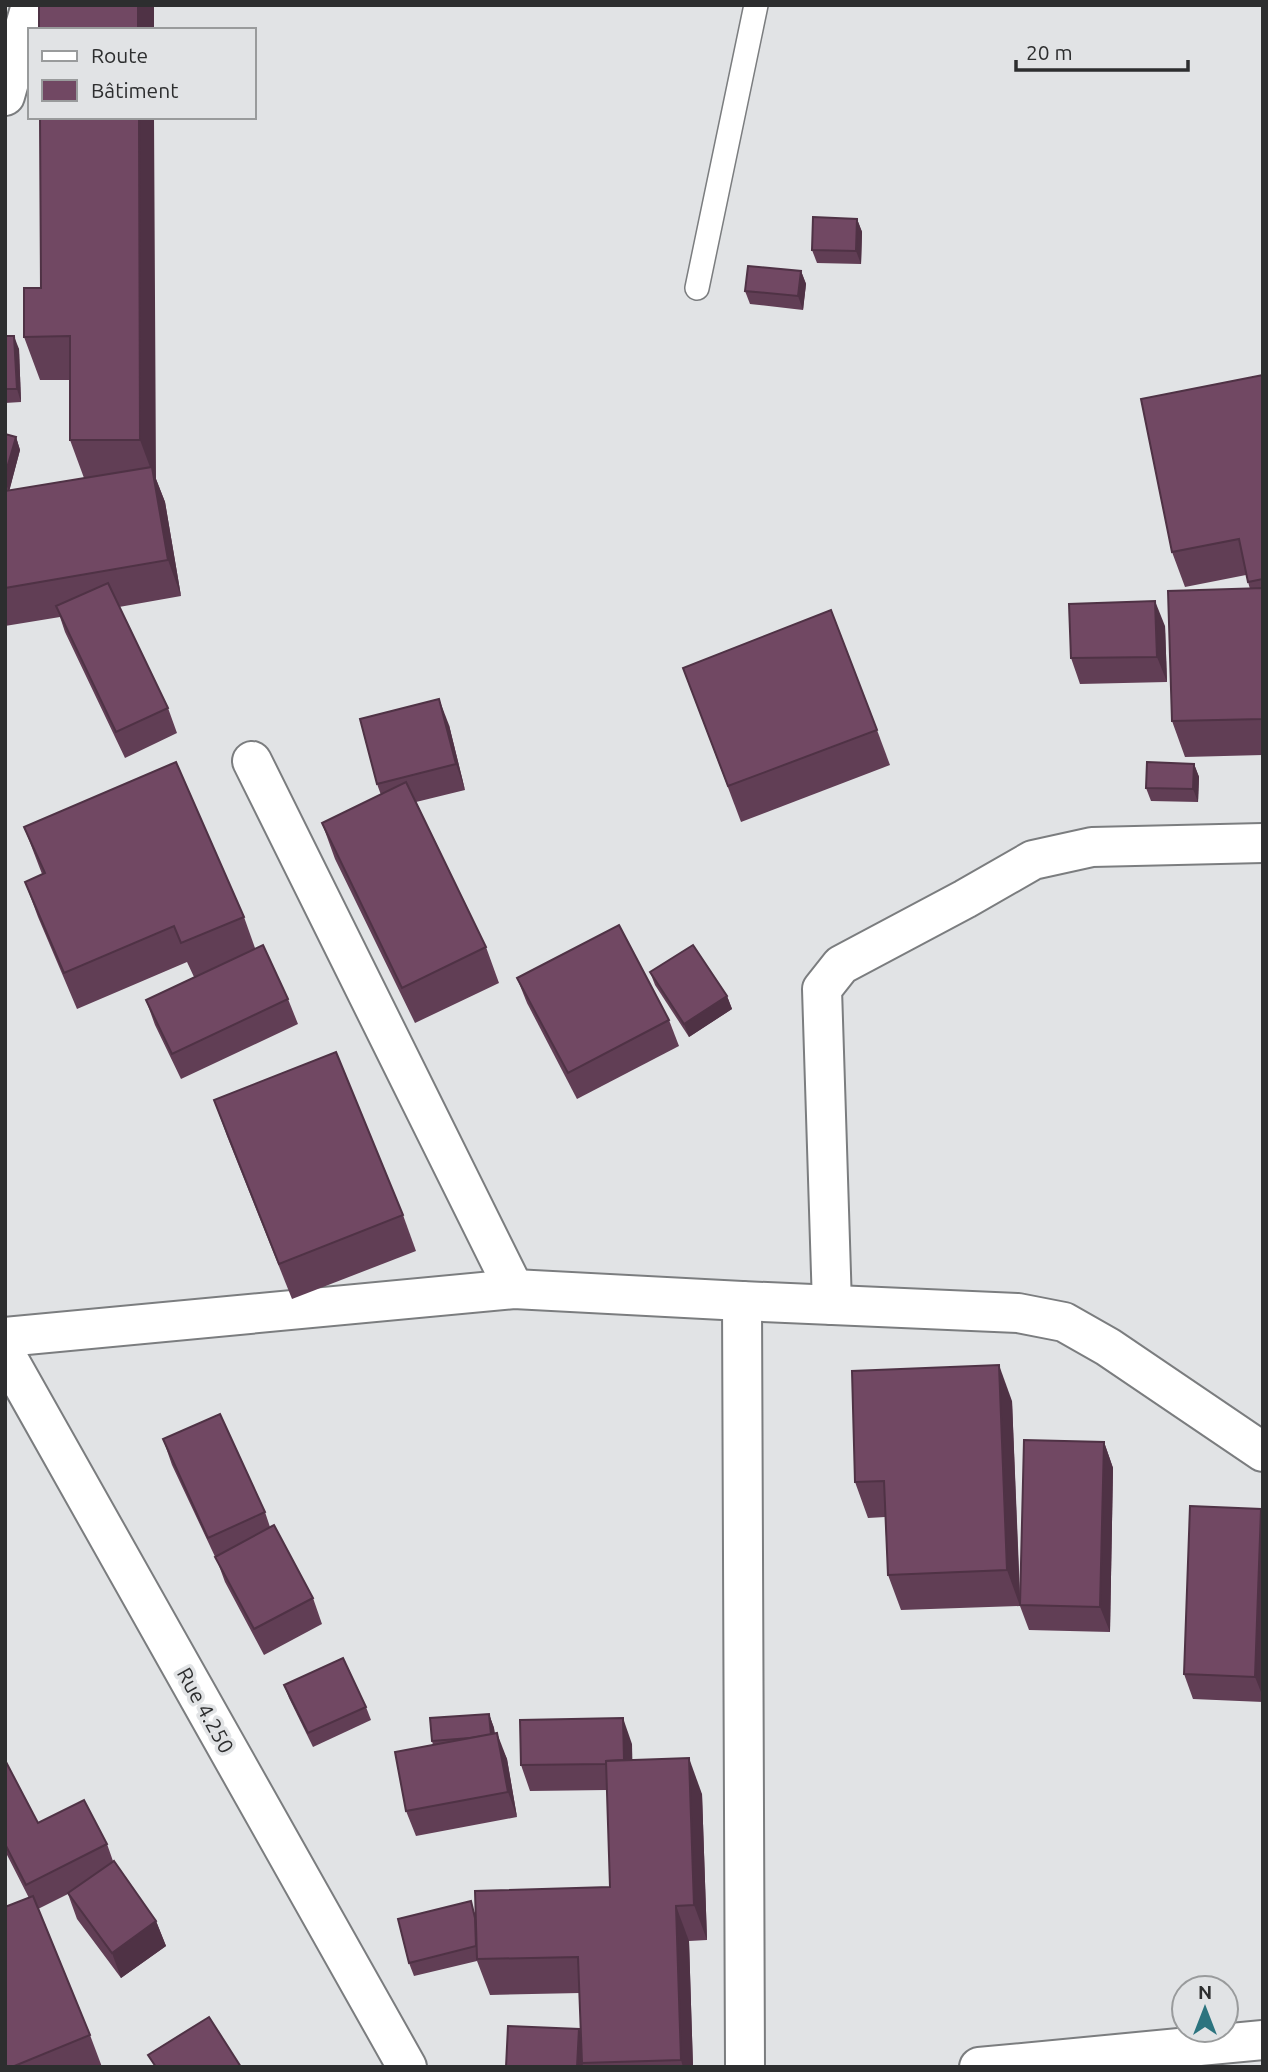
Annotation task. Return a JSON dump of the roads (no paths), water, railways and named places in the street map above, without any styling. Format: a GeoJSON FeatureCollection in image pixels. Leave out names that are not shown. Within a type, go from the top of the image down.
{"type":"FeatureCollection","features":[{"type":"Feature","properties":{"kind":"street"},"geometry":{"type":"LineString","coordinates":[[5,96],[31,5]]}},
{"type":"Feature","properties":{"kind":"street"},"geometry":{"type":"LineString","coordinates":[[252,761],[514,1289]]}},
{"type":"Feature","properties":{"kind":"street"},"geometry":{"type":"LineString","coordinates":[[832,1305],[822,989],[841,965],[965,900],[1033,860],[1092,846],[1263,843]]}},
{"type":"Feature","properties":{"kind":"street"},"geometry":{"type":"LineString","coordinates":[[5,1337],[514,1289],[1018,1313],[1064,1322],[1108,1347],[1263,1452]]}},
{"type":"Feature","properties":{"kind":"street"},"geometry":{"type":"LineString","coordinates":[[742,1301],[745,2067]]}},
{"type":"Feature","properties":{"kind":"street","name":"Rue 4.250"},"geometry":{"type":"LineString","coordinates":[[5,1353],[407,2067]]}},
{"type":"Feature","properties":{"kind":"street"},"geometry":{"type":"LineString","coordinates":[[979,2067],[1263,2040]]}},
{"type":"Feature","properties":{"kind":"lane"},"geometry":{"type":"LineString","coordinates":[[697,288],[756,5]]}}]}
